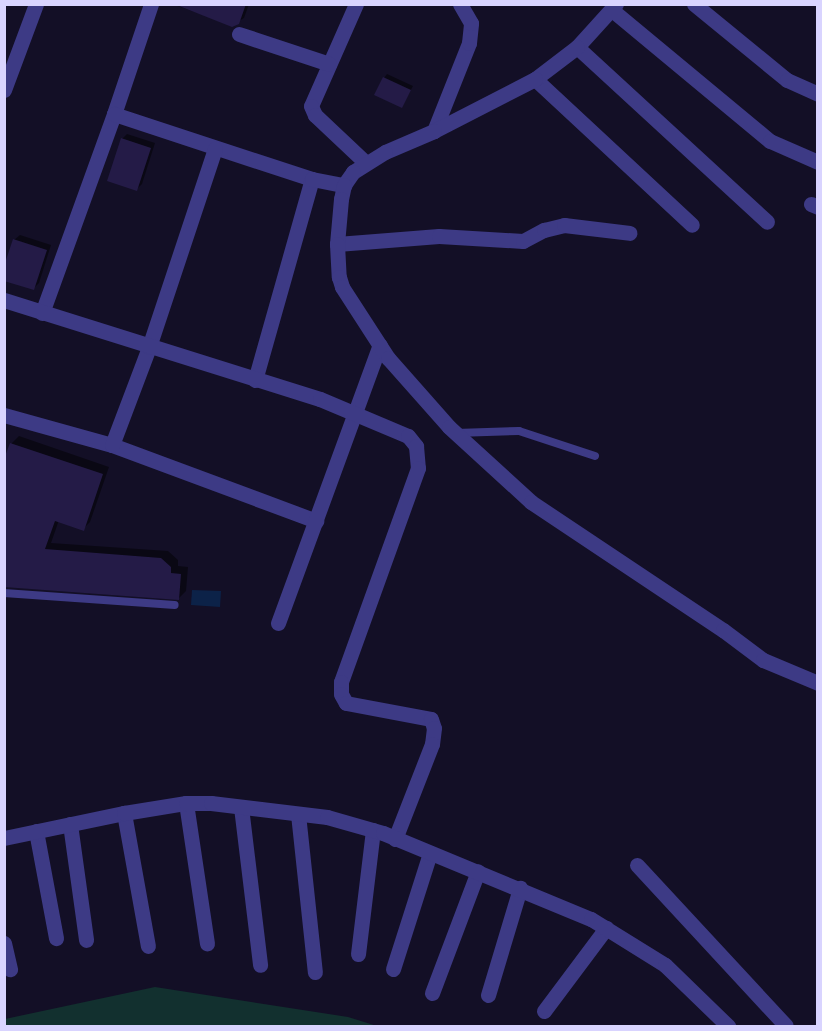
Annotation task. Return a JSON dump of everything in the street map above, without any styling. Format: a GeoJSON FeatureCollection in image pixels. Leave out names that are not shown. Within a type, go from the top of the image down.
{"type":"FeatureCollection","features":[{"type":"Feature","properties":{"kind":"street"},"geometry":{"type":"LineString","coordinates":[[4,90],[8,72],[36,4]]}},
{"type":"Feature","properties":{"kind":"street"},"geometry":{"type":"LineString","coordinates":[[42,313],[151,4]]}},
{"type":"Feature","properties":{"kind":"street"},"geometry":{"type":"LineString","coordinates":[[356,4],[311,106],[315,115],[366,163]]}},
{"type":"Feature","properties":{"kind":"street"},"geometry":{"type":"LineString","coordinates":[[434,131],[469,43],[471,23],[460,4]]}},
{"type":"Feature","properties":{"kind":"street"},"geometry":{"type":"LineString","coordinates":[[694,4],[787,80],[818,94]]}},
{"type":"Feature","properties":{"kind":"street"},"geometry":{"type":"LineString","coordinates":[[818,162],[770,141],[614,7],[577,47],[534,79],[366,163],[344,185],[337,244],[342,287],[388,358],[455,433],[531,502],[723,630],[764,660],[818,683]]}},
{"type":"Feature","properties":{"kind":"street"},"geometry":{"type":"LineString","coordinates":[[239,34],[329,63]]}},
{"type":"Feature","properties":{"kind":"street"},"geometry":{"type":"LineString","coordinates":[[577,47],[767,222]]}},
{"type":"Feature","properties":{"kind":"street"},"geometry":{"type":"LineString","coordinates":[[534,79],[692,225]]}},
{"type":"Feature","properties":{"kind":"street"},"geometry":{"type":"LineString","coordinates":[[114,114],[312,179],[344,185]]}},
{"type":"Feature","properties":{"kind":"street"},"geometry":{"type":"LineString","coordinates":[[112,445],[149,347],[215,149]]}},
{"type":"Feature","properties":{"kind":"street"},"geometry":{"type":"LineString","coordinates":[[255,380],[312,179]]}},
{"type":"Feature","properties":{"kind":"street"},"geometry":{"type":"LineString","coordinates":[[337,244],[439,236],[523,241],[544,230],[564,225],[630,233]]}},
{"type":"Feature","properties":{"kind":"street"},"geometry":{"type":"LineString","coordinates":[[4,300],[320,399],[408,436],[416,446],[418,468],[341,682],[341,694],[346,703],[431,719],[434,728],[432,744],[395,839]]}},
{"type":"Feature","properties":{"kind":"street"},"geometry":{"type":"LineString","coordinates":[[278,622],[380,345]]}},
{"type":"Feature","properties":{"kind":"street"},"geometry":{"type":"LineString","coordinates":[[4,415],[112,445],[316,521]]}},
{"type":"Feature","properties":{"kind":"street"},"geometry":{"type":"LineString","coordinates":[[186,803],[207,943]]}},
{"type":"Feature","properties":{"kind":"street"},"geometry":{"type":"LineString","coordinates":[[4,838],[124,813],[186,803],[327,817],[373,830],[478,871],[606,928],[666,965],[728,1026]]}},
{"type":"Feature","properties":{"kind":"street"},"geometry":{"type":"LineString","coordinates":[[241,807],[260,965]]}},
{"type":"Feature","properties":{"kind":"street"},"geometry":{"type":"LineString","coordinates":[[124,813],[148,946]]}},
{"type":"Feature","properties":{"kind":"street"},"geometry":{"type":"LineString","coordinates":[[298,814],[315,972]]}},
{"type":"Feature","properties":{"kind":"street"},"geometry":{"type":"LineString","coordinates":[[70,824],[86,940]]}},
{"type":"Feature","properties":{"kind":"street"},"geometry":{"type":"LineString","coordinates":[[358,954],[373,830]]}},
{"type":"Feature","properties":{"kind":"street"},"geometry":{"type":"LineString","coordinates":[[36,831],[56,938]]}},
{"type":"Feature","properties":{"kind":"street"},"geometry":{"type":"LineString","coordinates":[[393,969],[430,853]]}},
{"type":"Feature","properties":{"kind":"street"},"geometry":{"type":"LineString","coordinates":[[637,865],[786,1026]]}},
{"type":"Feature","properties":{"kind":"street"},"geometry":{"type":"LineString","coordinates":[[432,993],[478,871]]}},
{"type":"Feature","properties":{"kind":"street"},"geometry":{"type":"LineString","coordinates":[[488,995],[520,888]]}},
{"type":"Feature","properties":{"kind":"street"},"geometry":{"type":"LineString","coordinates":[[544,1011],[606,928]]}},
{"type":"Feature","properties":{"kind":"street"},"geometry":{"type":"LineString","coordinates":[[4,943],[10,969]]}},
{"type":"Feature","properties":{"kind":"lane"},"geometry":{"type":"LineString","coordinates":[[455,433],[519,430],[595,456]]}},
{"type":"Feature","properties":{"kind":"lane"},"geometry":{"type":"LineString","coordinates":[[4,593],[175,606]]}},
{"type":"Feature","properties":{"kind":"green space"},"geometry":{"type":"Polygon","coordinates":[[[155,987],[348,1017],[377,1026],[5,1026],[5,1019],[155,987]]]}},
{"type":"Feature","properties":{"kind":"water"},"geometry":{"type":"Polygon","coordinates":[[[192,590],[221,591],[220,607],[191,605],[192,590]]]}},
{"type":"Feature","properties":{"kind":"building"},"geometry":{"type":"Polygon","coordinates":[[[174,4],[246,4],[239,24],[232,27],[174,4]]]}},
{"type":"Feature","properties":{"kind":"building"},"geometry":{"type":"Polygon","coordinates":[[[383,77],[411,90],[402,108],[374,95],[383,77]]]}},
{"type":"Feature","properties":{"kind":"building"},"geometry":{"type":"Polygon","coordinates":[[[121,138],[151,148],[137,191],[107,181],[121,138]]]}},
{"type":"Feature","properties":{"kind":"building"},"geometry":{"type":"Polygon","coordinates":[[[13,239],[47,250],[34,290],[4,281],[4,266],[13,239]]]}},
{"type":"Feature","properties":{"kind":"building"},"geometry":{"type":"Polygon","coordinates":[[[10,443],[103,474],[84,531],[55,521],[45,549],[161,558],[171,567],[171,573],[181,574],[179,600],[4,587],[4,459],[10,443]]]}}]}
